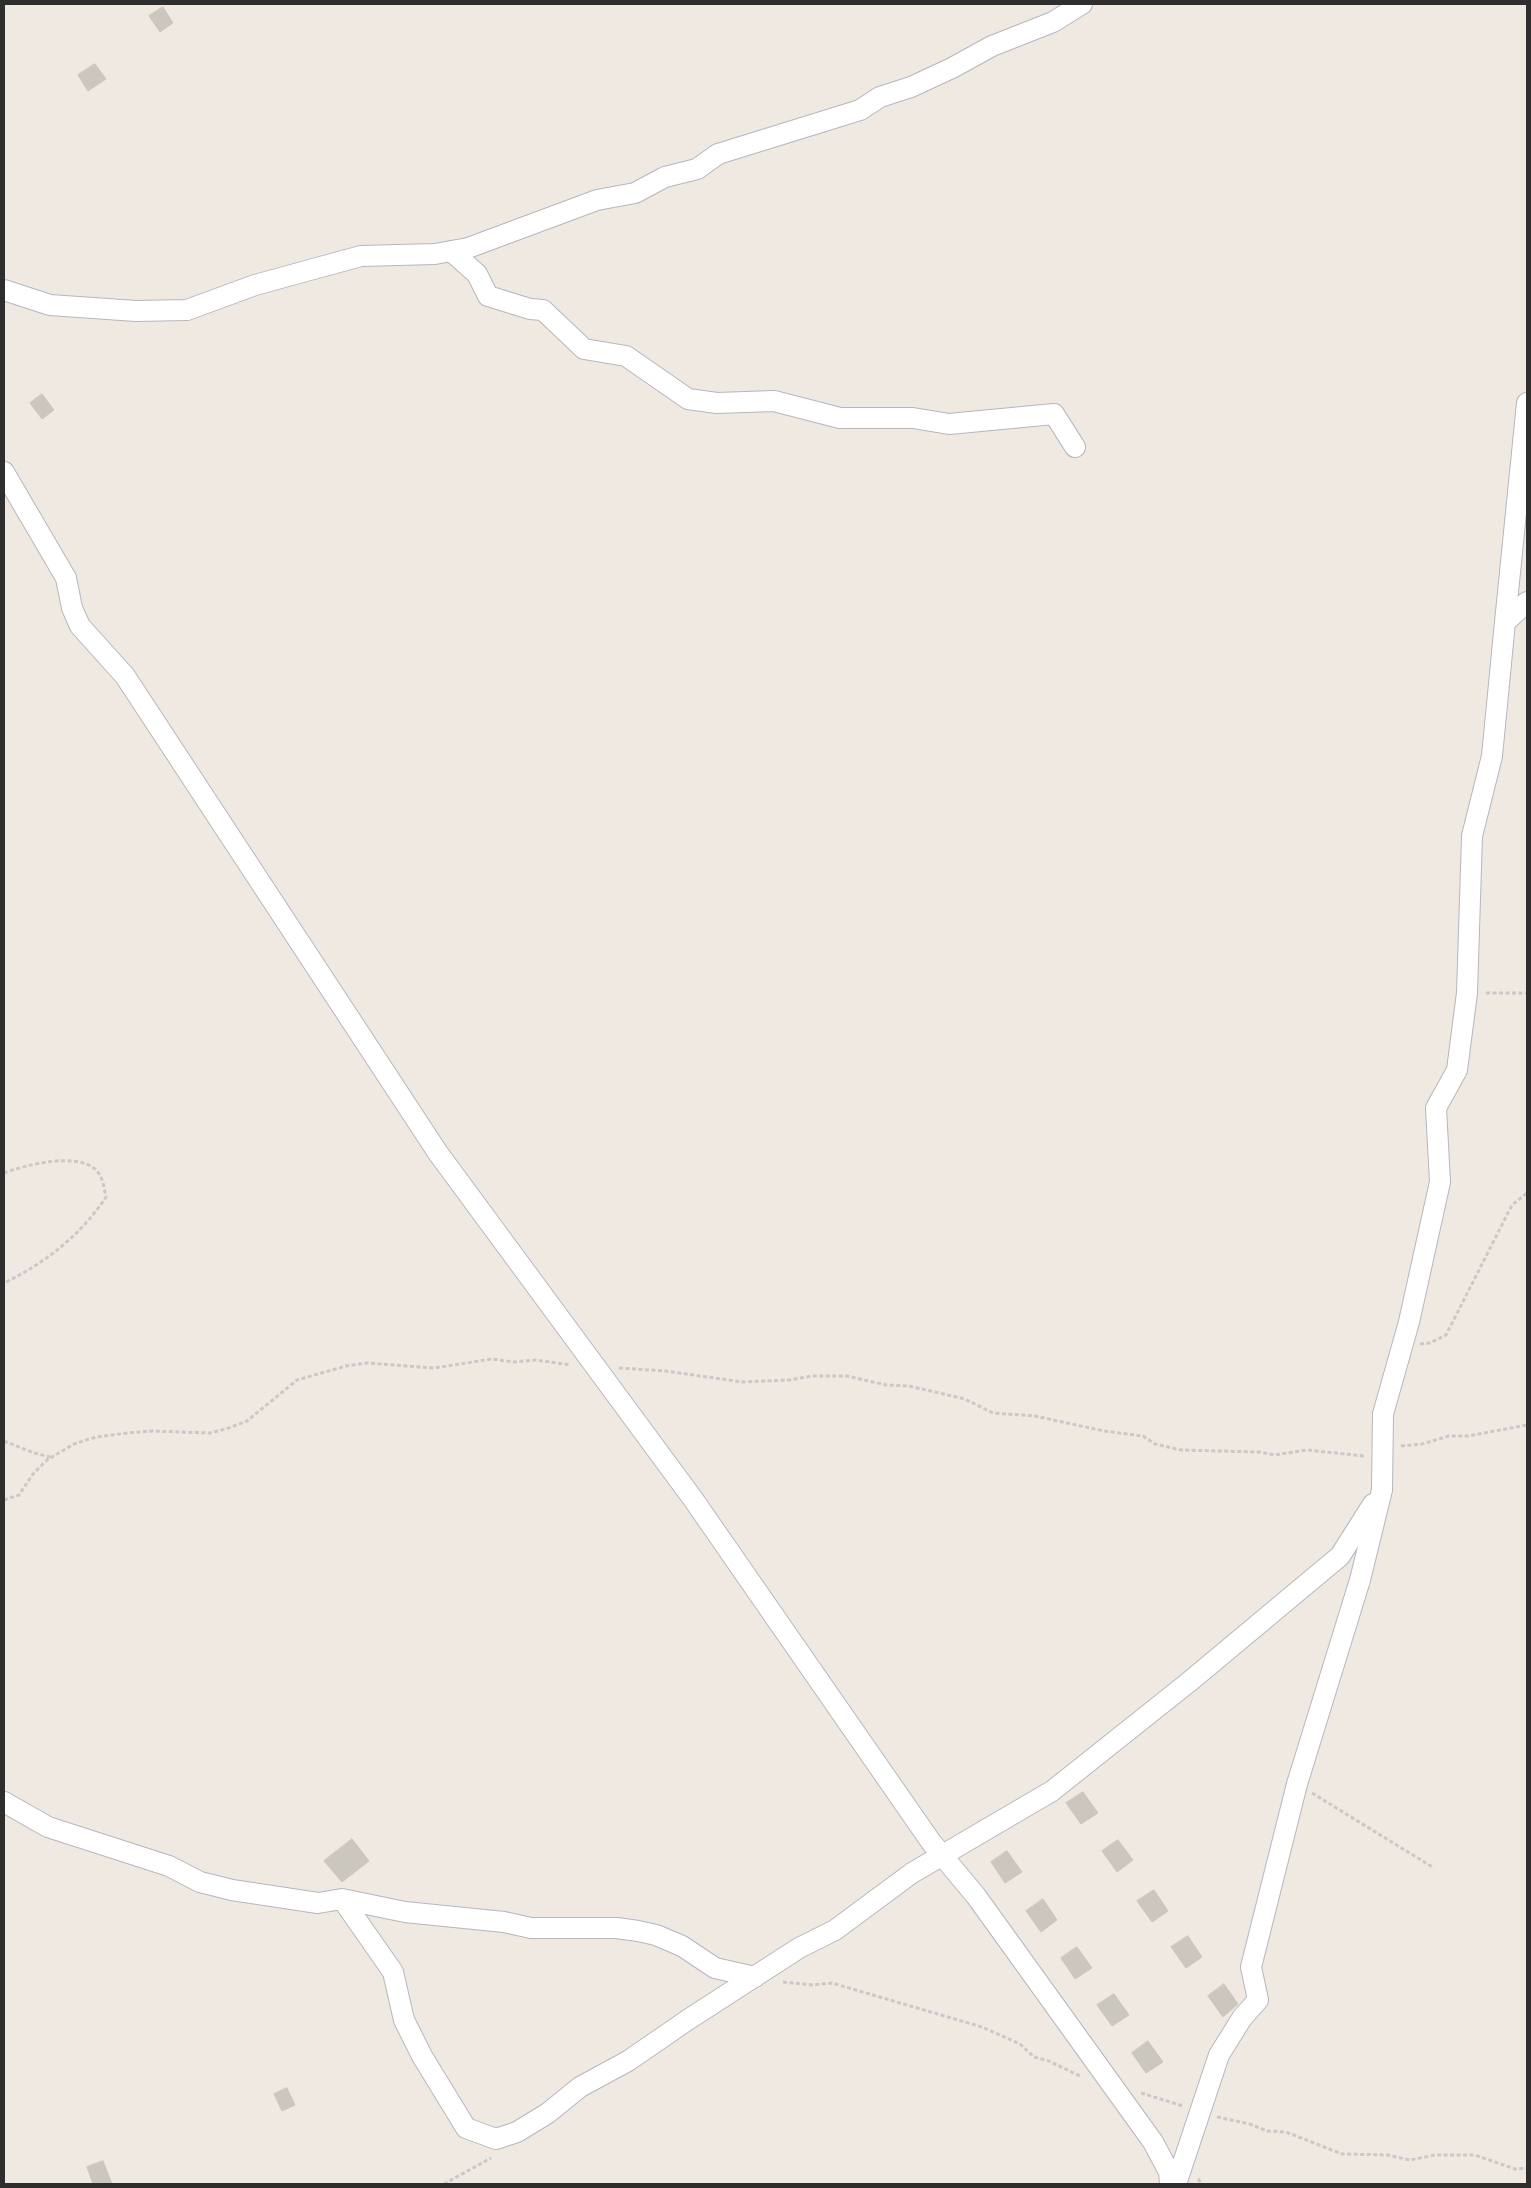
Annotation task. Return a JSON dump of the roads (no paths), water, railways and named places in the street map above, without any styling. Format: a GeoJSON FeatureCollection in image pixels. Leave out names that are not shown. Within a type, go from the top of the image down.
{"type":"FeatureCollection","features":[{"type":"Feature","properties":{"kind":"street"},"geometry":{"type":"LineString","coordinates":[[4,290],[50,305],[136,311],[187,310],[255,285],[361,256],[435,254],[468,248],[597,200],[635,193],[666,177],[697,169],[718,154],[860,110],[880,97],[911,87],[952,68],[992,46],[1054,22],[1082,4]]}},
{"type":"Feature","properties":{"kind":"street"},"geometry":{"type":"LineString","coordinates":[[451,251],[477,274],[488,296],[530,309],[543,310],[584,349],[626,356],[688,399],[717,403],[774,401],[840,418],[913,418],[949,424],[1054,414],[1075,447]]}},
{"type":"Feature","properties":{"kind":"street"},"geometry":{"type":"LineString","coordinates":[[1176,2184],[1219,2055],[1242,2018],[1258,2000],[1251,1967],[1297,1784],[1360,1580],[1382,1490],[1383,1414],[1402,1347],[1440,1182],[1436,1108],[1457,1070],[1467,993],[1472,836],[1492,756],[1527,403]]}},
{"type":"Feature","properties":{"kind":"street"},"geometry":{"type":"LineString","coordinates":[[4,472],[66,578],[72,608],[80,626],[125,676],[438,1153],[693,1500],[941,1855],[976,1896],[1114,2087],[1153,2142],[1169,2172],[1170,2184]]}},
{"type":"Feature","properties":{"kind":"street"},"geometry":{"type":"LineString","coordinates":[[1506,622],[1527,602]]}},
{"type":"Feature","properties":{"kind":"street"},"geometry":{"type":"LineString","coordinates":[[342,1899],[393,1972],[404,2020],[422,2056],[466,2128],[496,2139],[517,2132],[548,2113],[580,2087],[628,2061],[799,1948],[835,1930],[877,1897],[941,1855],[1052,1791],[1189,1682],[1340,1556],[1382,1490]]}},
{"type":"Feature","properties":{"kind":"street"},"geometry":{"type":"LineString","coordinates":[[4,1802],[48,1827],[162,1864],[200,1882],[232,1890],[318,1903],[342,1899],[405,1912],[504,1922],[530,1928],[617,1928],[638,1931],[656,1935],[682,1946],[715,1968],[755,1977]]}}]}
